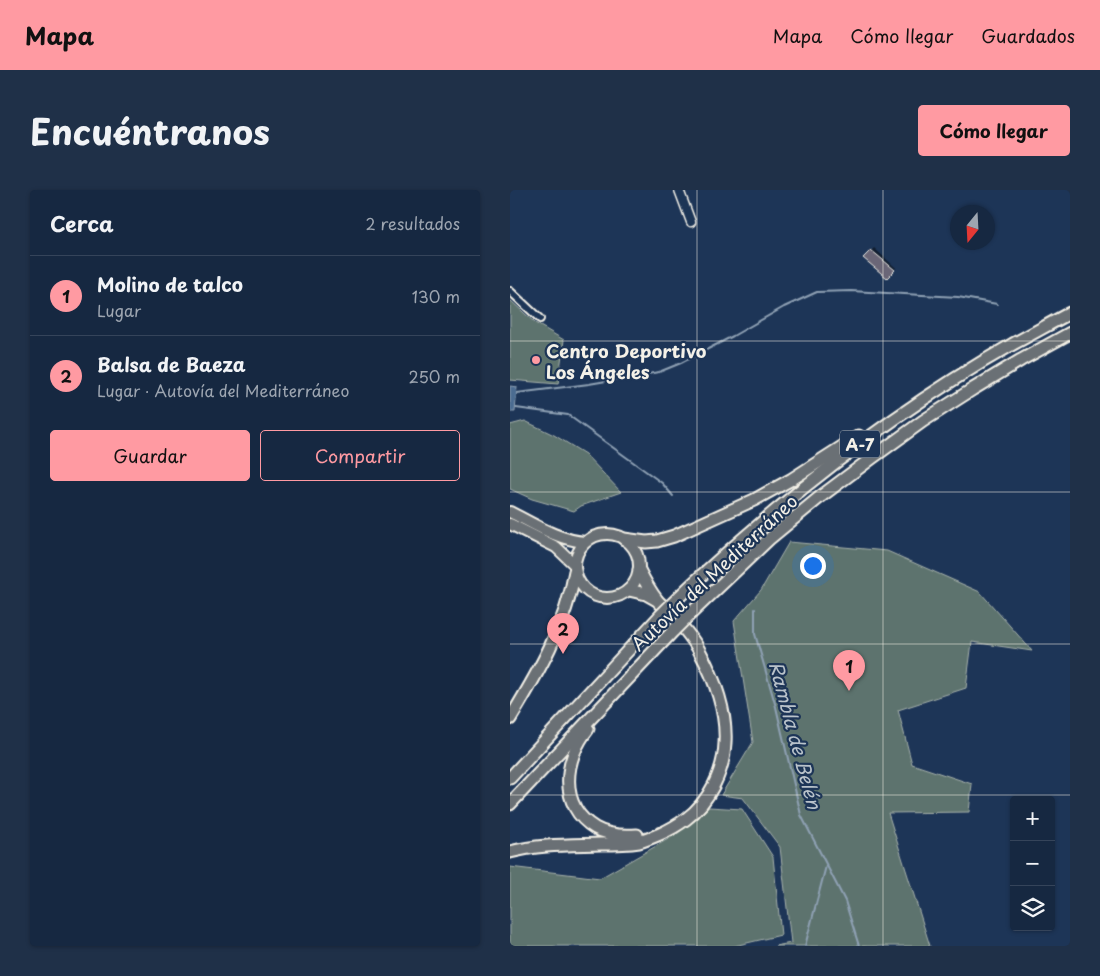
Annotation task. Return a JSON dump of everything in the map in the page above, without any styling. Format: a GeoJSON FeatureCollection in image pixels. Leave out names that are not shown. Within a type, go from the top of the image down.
{"type":"FeatureCollection","features":[{"type":"Feature","properties":{"kind":"highway","name":"Autovía del Mediterráneo"},"geometry":{"type":"LineString","coordinates":[[510,778],[672,604],[730,549],[784,504],[865,440],[953,380],[992,356],[1070,314]]}},
{"type":"Feature","properties":{"kind":"highway","name":"Autovía del Mediterráneo"},"geometry":{"type":"LineString","coordinates":[[510,804],[674,630],[769,539],[820,497],[923,421],[1021,360],[1070,333]]}},
{"type":"Feature","properties":{"kind":"highway"},"geometry":{"type":"LineString","coordinates":[[624,539],[646,542],[674,536],[754,500],[792,479],[884,420],[903,414]]}},
{"type":"Feature","properties":{"kind":"highway"},"geometry":{"type":"LineString","coordinates":[[510,719],[556,635],[568,602],[575,567]]}},
{"type":"Feature","properties":{"kind":"highway"},"geometry":{"type":"LineString","coordinates":[[510,852],[561,845],[638,842],[672,828],[688,818],[710,792],[717,778],[722,763],[725,743],[722,709],[716,690],[699,650],[673,616],[657,600],[639,570]]}},
{"type":"Feature","properties":{"kind":"highway"},"geometry":{"type":"LineString","coordinates":[[628,590],[646,594],[657,600]]}},
{"type":"Feature","properties":{"kind":"highway"},"geometry":{"type":"LineString","coordinates":[[601,706],[594,722],[585,732],[572,758],[568,776],[569,791],[573,804],[583,818],[594,828],[603,832],[626,836],[658,834]]}},
{"type":"Feature","properties":{"kind":"main road"},"geometry":{"type":"LineString","coordinates":[[510,512],[564,538],[585,542]]}},
{"type":"Feature","properties":{"kind":"main road"},"geometry":{"type":"LineString","coordinates":[[510,524],[556,547],[575,567]]}},
{"type":"Feature","properties":{"kind":"main road"},"geometry":{"type":"LineString","coordinates":[[613,534],[624,539],[638,556],[639,570],[634,585],[618,597],[605,598],[593,596],[579,583],[575,567],[578,552],[585,542],[595,536],[613,534]]}},
{"type":"Feature","properties":{"kind":"street"},"geometry":{"type":"LineString","coordinates":[[679,190],[691,222]]}},
{"type":"Feature","properties":{"kind":"street"},"geometry":{"type":"LineString","coordinates":[[510,291],[540,319]]}},
{"type":"Feature","properties":{"kind":"green space","name":"Centro Deportivo Los Ángeles"},"geometry":{"type":"Polygon","coordinates":[[[510,300],[535,323],[564,340],[558,384],[510,380],[510,300]]]}},
{"type":"Feature","properties":{"kind":"green space"},"geometry":{"type":"Polygon","coordinates":[[[525,421],[554,435],[585,454],[621,492],[581,506],[574,511],[532,499],[510,489],[510,425],[525,421]]]}},
{"type":"Feature","properties":{"kind":"green space"},"geometry":{"type":"Polygon","coordinates":[[[789,542],[887,551],[980,592],[1032,651],[972,642],[966,688],[898,710],[912,764],[972,784],[969,812],[888,813],[930,946],[775,946],[791,943],[780,847],[743,798],[721,795],[753,742],[734,621],[761,590],[789,542]]]}},
{"type":"Feature","properties":{"kind":"green space"},"geometry":{"type":"Polygon","coordinates":[[[709,807],[742,809],[773,857],[781,935],[734,946],[510,946],[510,867],[600,878],[677,834],[709,807]]]}},
{"type":"Feature","properties":{"kind":"water"},"geometry":{"type":"Polygon","coordinates":[[[510,386],[517,387],[515,412],[510,412],[510,386]]]}},
{"type":"Feature","properties":{"kind":"building"},"geometry":{"type":"Polygon","coordinates":[[[871,250],[895,270],[887,278],[863,258],[871,250]]]}},
{"type":"Feature","properties":{"kind":"waterway"},"geometry":{"type":"LineString","coordinates":[[517,393],[589,384],[659,372],[681,363],[784,307],[817,292],[851,291],[958,297],[997,304]]}},
{"type":"Feature","properties":{"kind":"waterway","name":"Rambla de Belén"},"geometry":{"type":"LineString","coordinates":[[516,408],[568,415],[662,483],[673,496]]}},
{"type":"Feature","properties":{"kind":"waterway","name":"Rambla de Belén"},"geometry":{"type":"LineString","coordinates":[[755,609],[755,634],[776,707],[801,815],[845,901],[859,946]]}},
{"type":"Feature","properties":{"kind":"waterway"},"geometry":{"type":"LineString","coordinates":[[805,946],[826,866]]}},
{"type":"Feature","properties":{"kind":"place","name":"Centro Deportivo Los Ángeles"},"geometry":{"type":"Point","coordinates":[536,360]}},
{"type":"Feature","properties":{"kind":"place","name":"Balsa de Baeza"},"geometry":{"type":"Point","coordinates":[563,654]}},
{"type":"Feature","properties":{"kind":"place","name":"Molino de talco"},"geometry":{"type":"Point","coordinates":[849,691]}}]}
